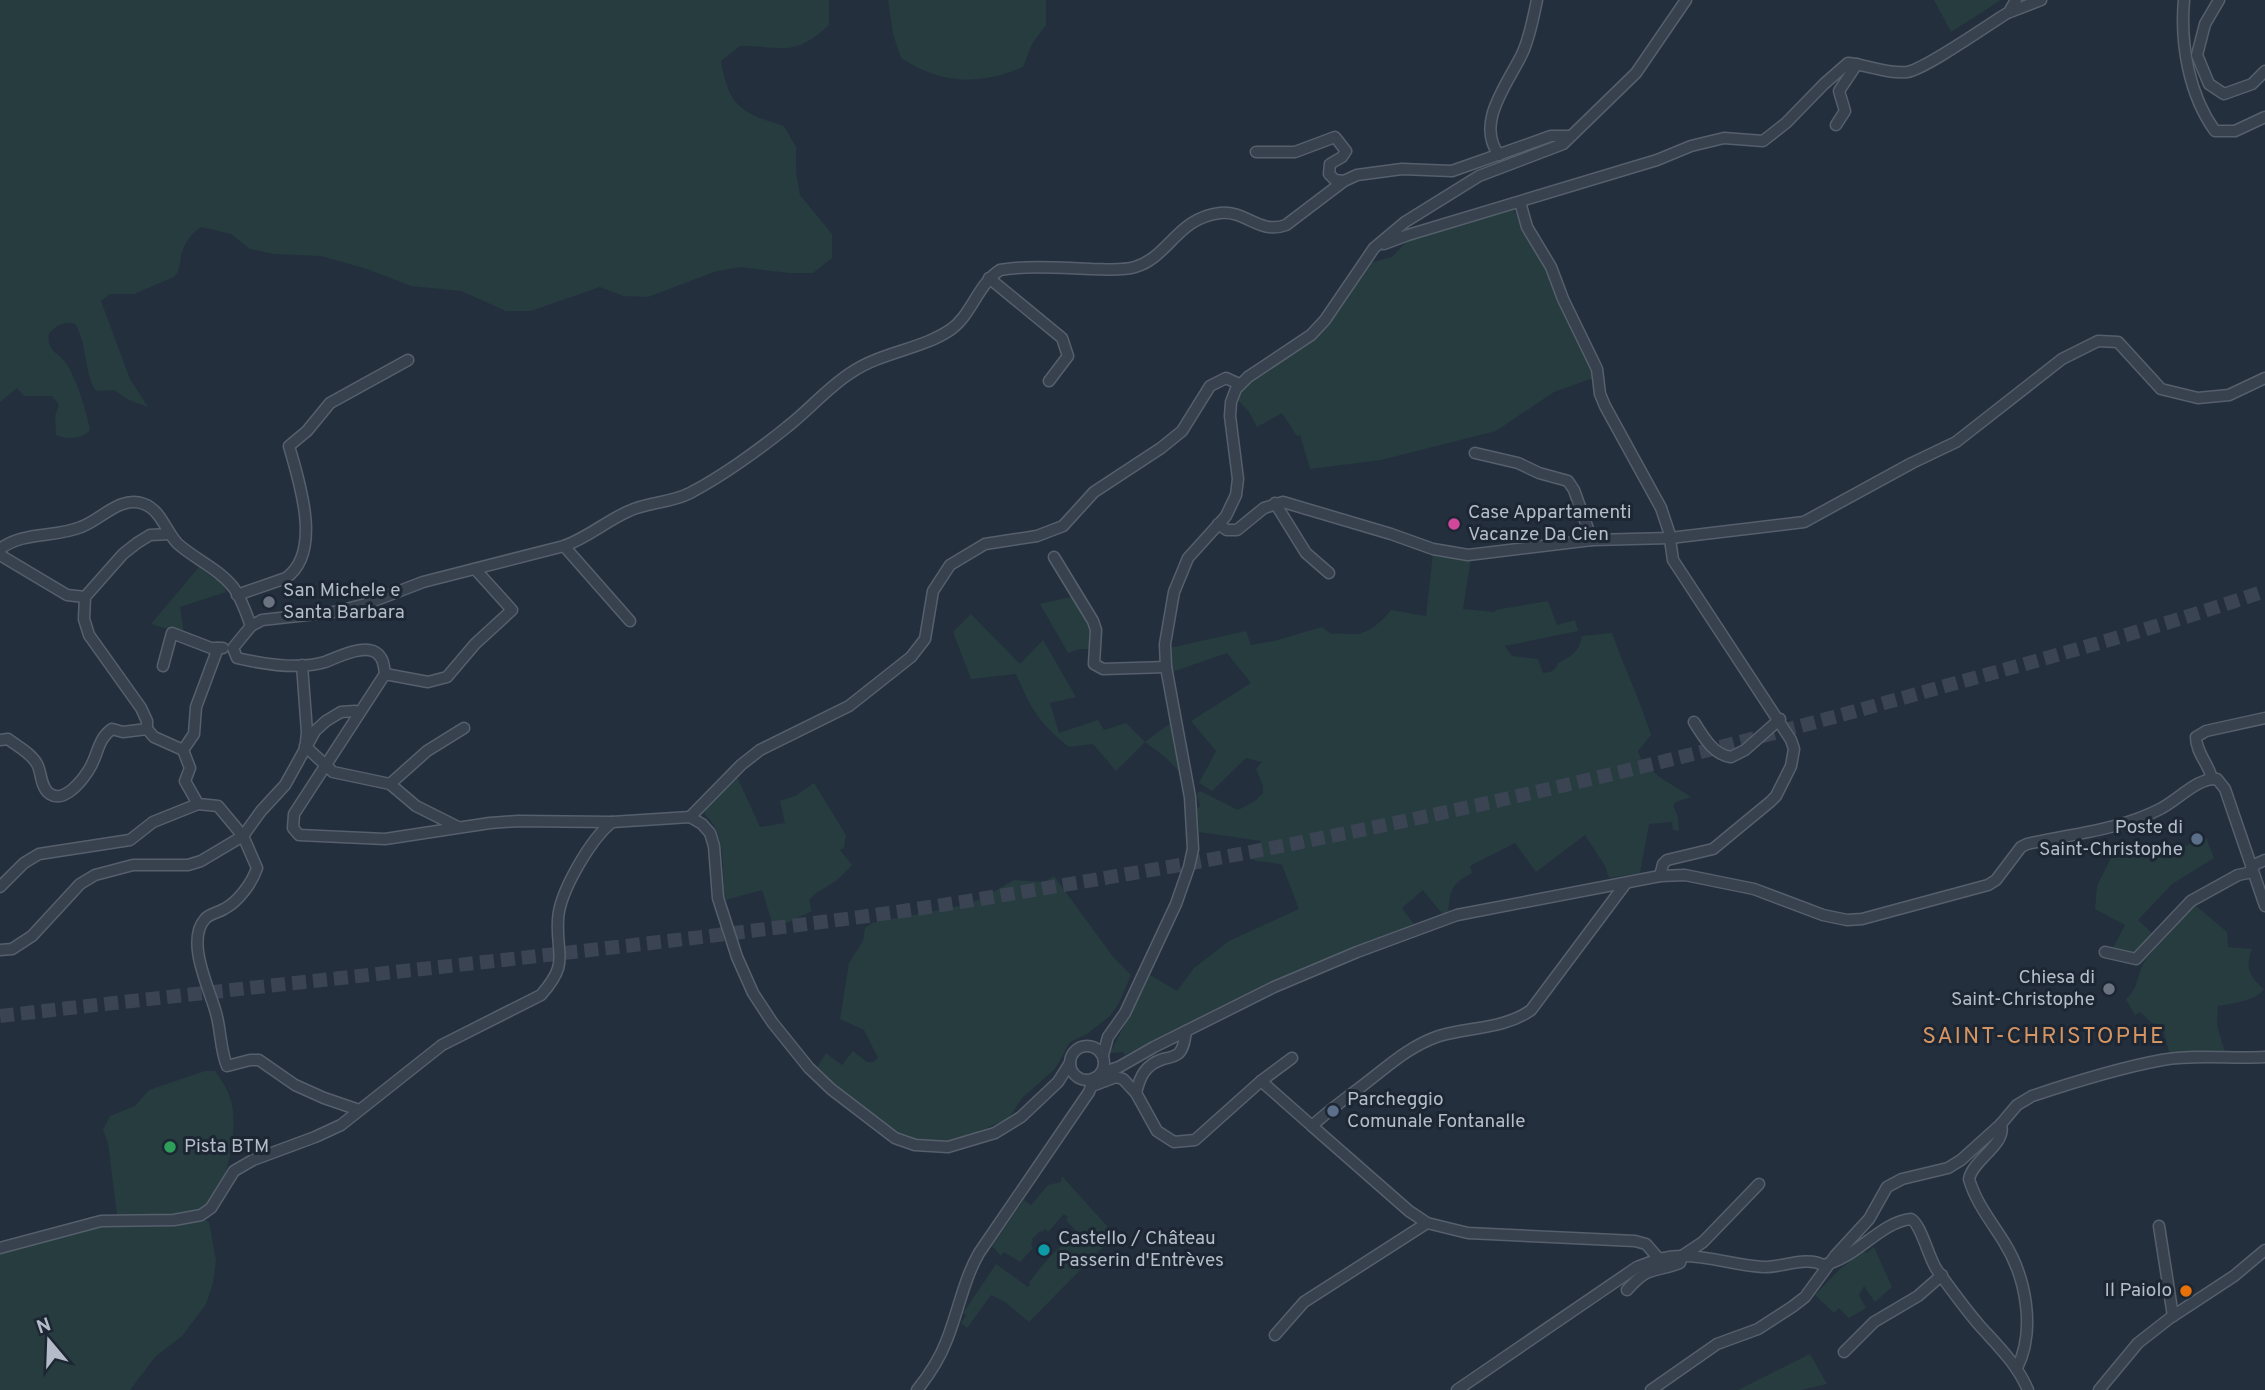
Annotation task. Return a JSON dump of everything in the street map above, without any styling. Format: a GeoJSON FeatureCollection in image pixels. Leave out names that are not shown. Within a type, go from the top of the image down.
{"type":"FeatureCollection","features":[{"type":"Feature","properties":{"kind":"street"},"geometry":{"type":"LineString","coordinates":[[1499,155],[1491,145],[1489,132],[1506,81],[1523,51],[1537,0]]}},
{"type":"Feature","properties":{"kind":"street"},"geometry":{"type":"LineString","coordinates":[[917,1390],[934,1368],[946,1341],[972,1265],[1096,1079],[1104,1058],[1104,1044],[1125,1013],[1176,904],[1189,867],[1193,849],[1188,782],[1166,667],[1165,644],[1174,592],[1188,558],[1232,507],[1238,479],[1230,416],[1231,402],[1239,384],[1311,335],[1325,320],[1374,248],[1405,222],[1479,176],[1563,144],[1636,73],[1686,0]]}},
{"type":"Feature","properties":{"kind":"street"},"geometry":{"type":"LineString","coordinates":[[2010,12],[2016,0]]}},
{"type":"Feature","properties":{"kind":"street"},"geometry":{"type":"LineString","coordinates":[[1374,248],[1409,234],[1657,160],[1691,146],[1724,138],[1763,141],[1787,123],[1848,63],[1886,72],[1909,72],[2010,12],[2041,0]]}},
{"type":"Feature","properties":{"kind":"street"},"geometry":{"type":"LineString","coordinates":[[2185,0],[2182,21],[2186,57],[2204,115],[2215,131],[2235,131],[2265,117]]}},
{"type":"Feature","properties":{"kind":"street"},"geometry":{"type":"LineString","coordinates":[[2219,0],[2205,24],[2197,55],[2209,84],[2224,94],[2252,84],[2265,71]]}},
{"type":"Feature","properties":{"kind":"street"},"geometry":{"type":"LineString","coordinates":[[1836,125],[1844,111],[1839,91],[1857,64]]}},
{"type":"Feature","properties":{"kind":"street"},"geometry":{"type":"LineString","coordinates":[[233,648],[251,626],[262,620],[334,612],[366,604],[423,582],[564,546],[577,542],[613,518],[634,508],[669,501],[690,493],[788,427],[849,373],[872,360],[941,336],[953,329],[989,278],[1000,270],[1134,268],[1160,252],[1184,228],[1208,215],[1236,214],[1261,226],[1275,229],[1286,225],[1344,181],[1357,175],[1419,168],[1452,171],[1551,136],[1572,136]]}},
{"type":"Feature","properties":{"kind":"street"},"geometry":{"type":"LineString","coordinates":[[1256,152],[1295,152],[1335,137],[1346,151],[1342,158],[1330,164],[1329,174],[1335,180],[1344,181]]}},
{"type":"Feature","properties":{"kind":"street"},"geometry":{"type":"LineString","coordinates":[[1520,202],[1527,227],[1551,267],[1563,299],[1597,369],[1600,394],[1605,406],[1661,508],[1673,560],[1780,719],[1791,740],[1794,757],[1776,796],[1713,849],[1667,860],[1660,876]]}},
{"type":"Feature","properties":{"kind":"street"},"geometry":{"type":"LineString","coordinates":[[989,278],[1062,338],[1068,356],[1049,381]]}},
{"type":"Feature","properties":{"kind":"street"},"geometry":{"type":"LineString","coordinates":[[1218,524],[1227,530],[1237,530],[1264,508],[1275,503],[1291,503],[1433,549],[1458,554],[1489,554],[1592,540],[1670,538],[1804,522],[1956,442],[2062,359],[2098,341],[2118,342],[2161,389],[2198,398],[2229,395],[2265,378]]}},
{"type":"Feature","properties":{"kind":"street"},"geometry":{"type":"LineString","coordinates":[[237,594],[286,578],[292,574],[300,558],[307,522],[289,446],[307,431],[330,403],[408,360]]}},
{"type":"Feature","properties":{"kind":"street"},"geometry":{"type":"LineString","coordinates":[[690,817],[740,765],[760,750],[849,706],[911,657],[925,639],[933,591],[950,565],[985,544],[1037,536],[1063,526],[1094,492],[1161,449],[1182,431],[1210,386],[1226,377],[1239,384]]}},
{"type":"Feature","properties":{"kind":"street"},"geometry":{"type":"LineString","coordinates":[[1475,453],[1518,463],[1539,473],[1568,481],[1574,490],[1592,540]]}},
{"type":"Feature","properties":{"kind":"street"},"geometry":{"type":"LineString","coordinates":[[0,550],[14,541],[35,535],[70,532],[127,503],[144,504],[155,511],[179,545],[228,581],[251,626]]}},
{"type":"Feature","properties":{"kind":"street"},"geometry":{"type":"LineString","coordinates":[[1275,503],[1307,553],[1329,573]]}},
{"type":"Feature","properties":{"kind":"street"},"geometry":{"type":"LineString","coordinates":[[170,534],[150,535],[124,554],[85,597],[84,619],[89,635],[141,708],[147,721],[147,729],[154,737],[183,750],[190,768],[186,781],[198,804]]}},
{"type":"Feature","properties":{"kind":"street"},"geometry":{"type":"LineString","coordinates":[[564,546],[630,621]]}},
{"type":"Feature","properties":{"kind":"street"},"geometry":{"type":"LineString","coordinates":[[0,555],[68,595],[85,597]]}},
{"type":"Feature","properties":{"kind":"street"},"geometry":{"type":"LineString","coordinates":[[1054,557],[1093,621],[1096,630],[1094,664],[1102,669],[1166,667]]}},
{"type":"Feature","properties":{"kind":"street"},"geometry":{"type":"LineString","coordinates":[[385,674],[428,682],[447,677],[475,644],[513,610],[475,569]]}},
{"type":"Feature","properties":{"kind":"street"},"geometry":{"type":"LineString","coordinates":[[163,666],[172,633],[218,648],[233,648]]}},
{"type":"Feature","properties":{"kind":"street"},"geometry":{"type":"LineString","coordinates":[[183,750],[194,734],[196,707],[207,671],[218,648]]}},
{"type":"Feature","properties":{"kind":"street"},"geometry":{"type":"LineString","coordinates":[[233,648],[237,658],[254,662],[302,665],[318,664],[365,650],[379,655],[385,674]]}},
{"type":"Feature","properties":{"kind":"street"},"geometry":{"type":"LineString","coordinates":[[302,665],[307,732],[305,746]]}},
{"type":"Feature","properties":{"kind":"street"},"geometry":{"type":"LineString","coordinates":[[385,674],[292,818],[293,828],[299,835],[385,839],[457,827],[518,821],[612,822],[690,817],[710,833],[714,846],[718,898],[737,957],[759,1003],[809,1068],[831,1089],[895,1138],[915,1145],[948,1147],[977,1140],[1021,1118],[1058,1082],[1074,1052],[1113,1027]]}},
{"type":"Feature","properties":{"kind":"street"},"geometry":{"type":"LineString","coordinates":[[0,950],[12,949],[32,936],[80,884],[95,875],[133,864],[188,865],[201,861],[243,836],[285,785],[315,731],[333,716],[348,711],[358,712]]}},
{"type":"Feature","properties":{"kind":"street"},"geometry":{"type":"LineString","coordinates":[[2213,779],[2196,746],[2196,737],[2206,731],[2265,718]]}},
{"type":"Feature","properties":{"kind":"street"},"geometry":{"type":"LineString","coordinates":[[1694,722],[1720,755],[1731,757],[1745,750],[1780,719]]}},
{"type":"Feature","properties":{"kind":"street"},"geometry":{"type":"LineString","coordinates":[[390,784],[427,751],[464,728]]}},
{"type":"Feature","properties":{"kind":"street"},"geometry":{"type":"LineString","coordinates":[[0,740],[8,739],[33,758],[40,770],[45,789],[52,796],[60,797],[90,770],[99,744],[109,730],[123,732],[147,729]]}},
{"type":"Feature","properties":{"kind":"street"},"geometry":{"type":"LineString","coordinates":[[305,746],[342,775],[390,784],[416,806],[457,827]]}},
{"type":"Feature","properties":{"kind":"street"},"geometry":{"type":"LineString","coordinates":[[1096,1079],[1186,1031],[1298,977],[1457,915],[1660,876],[1685,875],[1755,889],[1836,919],[1862,919],[1988,886],[1996,880],[2021,847],[2027,844],[2075,835],[2143,817],[2202,781],[2213,779],[2217,779],[2225,789],[2265,906]]}},
{"type":"Feature","properties":{"kind":"street"},"geometry":{"type":"LineString","coordinates":[[0,887],[24,863],[39,854],[130,839],[153,822],[198,804],[218,806],[243,836],[257,868],[254,878],[232,904],[207,916],[201,924],[198,937],[200,962],[217,1015],[227,1066],[259,1060],[295,1085],[359,1110]]}},
{"type":"Feature","properties":{"kind":"street"},"geometry":{"type":"LineString","coordinates":[[0,1248],[101,1221],[174,1220],[201,1214],[211,1208],[234,1171],[253,1160],[341,1125],[442,1045],[541,995],[560,966],[558,920],[561,904],[594,839],[612,822]]}},
{"type":"Feature","properties":{"kind":"street"},"geometry":{"type":"LineString","coordinates":[[2105,952],[2136,959],[2191,901],[2238,875],[2248,873],[2265,860]]}},
{"type":"Feature","properties":{"kind":"street"},"geometry":{"type":"LineString","coordinates":[[1312,1126],[1409,1049],[1439,1036],[1513,1021],[1531,1010],[1626,883]]}},
{"type":"Feature","properties":{"kind":"street"},"geometry":{"type":"LineString","coordinates":[[1136,1093],[1140,1077],[1147,1068],[1154,1062],[1179,1053],[1186,1031]]}},
{"type":"Feature","properties":{"kind":"street"},"geometry":{"type":"LineString","coordinates":[[1086,1046],[1096,1048],[1104,1058],[1128,1061]]}},
{"type":"Feature","properties":{"kind":"street"},"geometry":{"type":"LineString","coordinates":[[1651,1390],[1717,1344],[1758,1329],[1805,1297],[1869,1219],[1887,1187],[1902,1179],[1948,1168],[1975,1149],[2017,1105],[2032,1096],[2163,1060],[2209,1056],[2265,1057]]}},
{"type":"Feature","properties":{"kind":"street"},"geometry":{"type":"LineString","coordinates":[[1058,1082],[1078,1077],[1123,1079],[1136,1093],[1157,1131],[1174,1142],[1195,1140],[1261,1081],[1292,1058]]}},
{"type":"Feature","properties":{"kind":"street"},"geometry":{"type":"LineString","coordinates":[[1070,1063],[1082,1089],[1079,1103]]}},
{"type":"Feature","properties":{"kind":"street"},"geometry":{"type":"LineString","coordinates":[[1261,1081],[1409,1211],[1427,1223],[1468,1233],[1635,1241],[1646,1244],[1659,1259]]}},
{"type":"Feature","properties":{"kind":"street"},"geometry":{"type":"LineString","coordinates":[[2001,1124],[2001,1137],[1977,1163],[1969,1179],[1979,1204],[2005,1242],[2017,1266],[2028,1334],[2017,1368]]}},
{"type":"Feature","properties":{"kind":"street"},"geometry":{"type":"LineString","coordinates":[[1627,1290],[1649,1270],[1680,1264],[1682,1256],[1703,1242],[1759,1184]]}},
{"type":"Feature","properties":{"kind":"street"},"geometry":{"type":"LineString","coordinates":[[1457,1390],[1637,1267],[1659,1259],[1682,1256],[1710,1257],[1742,1266],[1768,1267],[1807,1262],[1831,1264],[1900,1221],[1911,1219],[1917,1224],[1929,1256],[1942,1275],[1973,1317],[2017,1368],[2028,1390]]}},
{"type":"Feature","properties":{"kind":"street"},"geometry":{"type":"LineString","coordinates":[[1275,1335],[1304,1302],[1427,1223]]}},
{"type":"Feature","properties":{"kind":"street"},"geometry":{"type":"LineString","coordinates":[[2159,1226],[2173,1316]]}},
{"type":"Feature","properties":{"kind":"street"},"geometry":{"type":"LineString","coordinates":[[2099,1390],[2138,1343],[2173,1316],[2206,1296],[2265,1250]]}},
{"type":"Feature","properties":{"kind":"street"},"geometry":{"type":"LineString","coordinates":[[1844,1352],[1874,1322],[1918,1296],[1942,1275]]}},
{"type":"Feature","properties":{"kind":"green space"},"geometry":{"type":"Polygon","coordinates":[[[0,0],[829,0],[829,25],[806,42],[788,48],[740,46],[721,61],[728,88],[739,106],[757,117],[784,126],[796,147],[800,195],[832,234],[832,258],[813,273],[741,267],[717,271],[648,297],[623,296],[600,287],[531,311],[506,311],[461,291],[411,286],[367,269],[321,256],[274,254],[250,249],[231,234],[201,227],[186,243],[174,277],[134,294],[110,294],[101,301],[130,379],[148,407],[129,400],[114,390],[96,391],[75,324],[60,324],[49,334],[52,349],[68,366],[75,381],[90,430],[79,437],[60,437],[56,435],[55,416],[59,405],[52,396],[24,396],[17,388],[0,402],[0,0]]]}},
{"type":"Feature","properties":{"kind":"green space"},"geometry":{"type":"Polygon","coordinates":[[[888,0],[1046,0],[1046,25],[1032,44],[1023,67],[976,79],[945,77],[916,67],[901,58],[893,34],[888,0]]]}},
{"type":"Feature","properties":{"kind":"green space"},"geometry":{"type":"Polygon","coordinates":[[[1934,0],[2001,0],[1951,32],[1934,0]]]}},
{"type":"Feature","properties":{"kind":"green space"},"geometry":{"type":"Polygon","coordinates":[[[1513,208],[1526,234],[1550,268],[1596,377],[1554,392],[1496,431],[1381,460],[1310,469],[1300,435],[1297,436],[1282,413],[1257,427],[1249,412],[1237,399],[1244,388],[1263,371],[1308,343],[1326,327],[1369,263],[1392,257],[1408,240],[1513,208]]]}},
{"type":"Feature","properties":{"kind":"green space"},"geometry":{"type":"Polygon","coordinates":[[[1433,553],[1471,558],[1463,609],[1495,612],[1548,601],[1557,625],[1575,620],[1578,631],[1505,646],[1512,656],[1538,659],[1543,673],[1552,671],[1558,663],[1574,653],[1582,636],[1612,633],[1651,735],[1638,751],[1641,759],[1653,772],[1691,797],[1673,805],[1678,817],[1679,831],[1673,830],[1672,822],[1649,824],[1640,873],[1609,878],[1605,866],[1585,835],[1536,872],[1515,843],[1470,866],[1472,873],[1453,888],[1448,913],[1443,915],[1423,890],[1402,908],[1415,926],[1255,991],[1125,1055],[1123,1052],[1110,1053],[1150,975],[1177,991],[1194,968],[1229,941],[1299,909],[1282,865],[1252,859],[1261,841],[1199,832],[1197,809],[1200,806],[1197,793],[1200,791],[1238,810],[1255,801],[1263,793],[1256,769],[1262,762],[1246,758],[1212,791],[1199,783],[1216,751],[1191,721],[1251,683],[1227,653],[1172,672],[1169,648],[1246,631],[1251,645],[1322,627],[1331,634],[1359,634],[1374,626],[1391,610],[1426,616],[1433,553]]]}},
{"type":"Feature","properties":{"kind":"green space"},"geometry":{"type":"Polygon","coordinates":[[[199,567],[222,584],[226,592],[180,607],[184,634],[151,624],[199,567]]]}},
{"type":"Feature","properties":{"kind":"green space"},"geometry":{"type":"Polygon","coordinates":[[[1074,596],[1091,625],[1092,649],[1068,653],[1040,604],[1074,596]]]}},
{"type":"Feature","properties":{"kind":"green space"},"geometry":{"type":"Polygon","coordinates":[[[971,614],[1020,664],[1043,640],[1076,697],[1050,703],[1059,733],[1098,720],[1104,730],[1126,723],[1145,742],[1116,771],[1093,744],[1069,747],[1049,730],[1031,706],[1016,674],[971,679],[953,632],[971,614]]]}},
{"type":"Feature","properties":{"kind":"green space"},"geometry":{"type":"Polygon","coordinates":[[[1173,721],[1182,774],[1165,757],[1145,742],[1173,721]]]}},
{"type":"Feature","properties":{"kind":"green space"},"geometry":{"type":"Polygon","coordinates":[[[737,777],[760,827],[785,823],[780,801],[795,796],[814,783],[846,835],[844,848],[840,850],[852,865],[836,881],[809,900],[812,911],[774,929],[762,890],[725,900],[720,843],[704,809],[737,777]]]}},
{"type":"Feature","properties":{"kind":"green space"},"geometry":{"type":"Polygon","coordinates":[[[2206,838],[2214,858],[2172,884],[2138,920],[2153,934],[2134,954],[2113,948],[2125,925],[2095,909],[2097,886],[2111,858],[2144,854],[2158,848],[2162,855],[2206,838]]]}},
{"type":"Feature","properties":{"kind":"green space"},"geometry":{"type":"Polygon","coordinates":[[[1054,876],[1114,958],[1131,975],[1110,1016],[1087,1034],[1070,1042],[1055,1069],[1022,1098],[1009,1118],[966,1137],[942,1142],[920,1140],[898,1132],[873,1116],[817,1067],[826,1053],[842,1065],[853,1051],[867,1062],[878,1058],[864,1030],[840,1019],[849,963],[863,941],[865,928],[872,923],[964,905],[981,899],[1014,880],[1045,882],[1054,876]]]}},
{"type":"Feature","properties":{"kind":"green space"},"geometry":{"type":"Polygon","coordinates":[[[2195,905],[2227,932],[2228,947],[2252,949],[2250,971],[2264,989],[2249,999],[2218,1006],[2217,1025],[2225,1053],[2170,1055],[2162,1025],[2152,1023],[2140,1012],[2135,1015],[2126,999],[2133,990],[2146,959],[2195,905]]]}},
{"type":"Feature","properties":{"kind":"green space","name":"Pista BTM"},"geometry":{"type":"Polygon","coordinates":[[[205,1071],[215,1071],[223,1083],[231,1101],[233,1117],[228,1164],[216,1194],[207,1205],[189,1214],[117,1215],[108,1143],[103,1130],[110,1116],[135,1106],[149,1090],[205,1071]]]}},
{"type":"Feature","properties":{"kind":"green space"},"geometry":{"type":"Polygon","coordinates":[[[1062,1176],[1115,1235],[1029,1322],[1005,1302],[991,1295],[967,1328],[961,1323],[966,1315],[963,1313],[996,1264],[1028,1287],[1029,1282],[1052,1255],[1065,1243],[1078,1237],[1064,1214],[1048,1232],[1045,1229],[1040,1231],[1032,1239],[1033,1248],[1020,1262],[1004,1252],[1001,1256],[992,1246],[1024,1200],[1031,1205],[1048,1185],[1061,1182],[1062,1176]]]}},
{"type":"Feature","properties":{"kind":"green space"},"geometry":{"type":"Polygon","coordinates":[[[203,1219],[209,1222],[216,1260],[213,1283],[206,1304],[182,1336],[155,1357],[130,1390],[0,1390],[0,1252],[100,1225],[178,1224],[203,1219]]]}},
{"type":"Feature","properties":{"kind":"green space"},"geometry":{"type":"Polygon","coordinates":[[[1874,1247],[1892,1287],[1875,1302],[1864,1286],[1859,1295],[1866,1308],[1849,1318],[1839,1308],[1834,1313],[1815,1295],[1838,1271],[1863,1251],[1866,1253],[1874,1247]]]}},
{"type":"Feature","properties":{"kind":"green space"},"geometry":{"type":"Polygon","coordinates":[[[1810,1354],[1827,1384],[1802,1390],[1738,1390],[1810,1354]]]}},
{"type":"Feature","properties":{"kind":"tunnel"},"geometry":{"type":"LineString","coordinates":[[0,1016],[533,957],[853,918],[1279,847],[1647,766],[2093,645],[2265,591]]}},
{"type":"Feature","properties":{"kind":"place","name":"Case Appartamenti Vacanze Da Cien"},"geometry":{"type":"Point","coordinates":[1454,524]}},
{"type":"Feature","properties":{"kind":"place","name":"San Michele e Santa Barbara"},"geometry":{"type":"Point","coordinates":[269,602]}},
{"type":"Feature","properties":{"kind":"place","name":"Poste di Saint-Christophe"},"geometry":{"type":"Point","coordinates":[2197,839]}},
{"type":"Feature","properties":{"kind":"place","name":"Chiesa di Saint-Christophe"},"geometry":{"type":"Point","coordinates":[2109,989]}},
{"type":"Feature","properties":{"kind":"place","name":"Parcheggio Comunale Fontanalle"},"geometry":{"type":"Point","coordinates":[1333,1111]}},
{"type":"Feature","properties":{"kind":"place","name":"Pista BTM"},"geometry":{"type":"Point","coordinates":[170,1147]}},
{"type":"Feature","properties":{"kind":"place","name":"Castello / Château Passerin d'Entrèves"},"geometry":{"type":"Point","coordinates":[1044,1250]}},
{"type":"Feature","properties":{"kind":"place","name":"Il Paiolo"},"geometry":{"type":"Point","coordinates":[2186,1291]}},
{"type":"Feature","properties":{"kind":"district","name":"SAINT-CHRISTOPHE"},"geometry":{"type":"Point","coordinates":[2044,1037]}}]}
